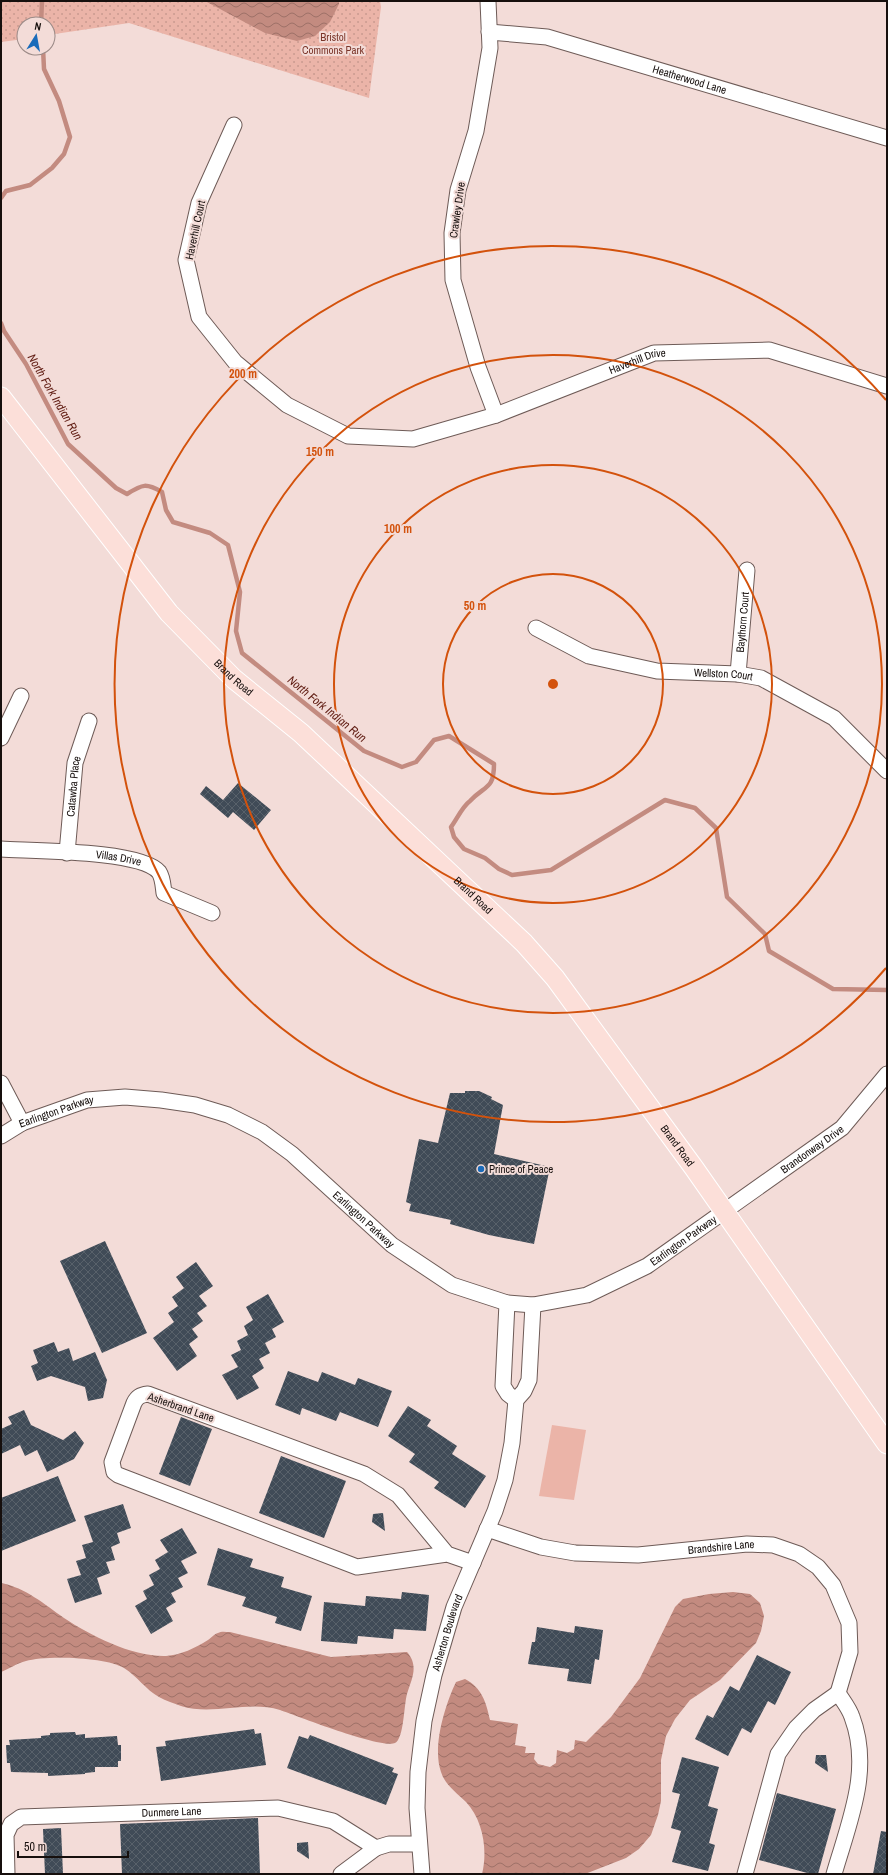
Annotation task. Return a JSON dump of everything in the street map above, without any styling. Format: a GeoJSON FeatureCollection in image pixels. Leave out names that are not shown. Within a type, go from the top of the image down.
{"type":"FeatureCollection","features":[{"type":"Feature","properties":{"kind":"main road","name":"Brand Road"},"geometry":{"type":"LineString","coordinates":[[1,397],[168,613],[234,679],[301,733],[524,943],[555,978],[694,1168],[887,1444]]}},
{"type":"Feature","properties":{"kind":"street","name":"Crawley Drive"},"geometry":{"type":"LineString","coordinates":[[488,1],[490,48],[476,131],[458,190],[452,233],[453,280],[478,367],[496,415]]}},
{"type":"Feature","properties":{"kind":"street","name":"Heatherwood Lane"},"geometry":{"type":"LineString","coordinates":[[490,32],[547,36],[887,138]]}},
{"type":"Feature","properties":{"kind":"street","name":"Haverhill Court"},"geometry":{"type":"LineString","coordinates":[[234,125],[199,203],[186,260],[199,317],[235,362],[287,404],[348,436],[395,438]]}},
{"type":"Feature","properties":{"kind":"street","name":"Haverhill Drive"},"geometry":{"type":"LineString","coordinates":[[395,438],[413,439],[496,415],[654,353],[769,350],[887,386]]}},
{"type":"Feature","properties":{"kind":"street","name":"Baythorn Court"},"geometry":{"type":"LineString","coordinates":[[738,674],[747,570]]}},
{"type":"Feature","properties":{"kind":"street","name":"Wellston Court"},"geometry":{"type":"LineString","coordinates":[[536,628],[589,656],[657,671],[738,674],[761,678],[834,718],[885,766]]}},
{"type":"Feature","properties":{"kind":"street"},"geometry":{"type":"LineString","coordinates":[[1,738],[21,696]]}},
{"type":"Feature","properties":{"kind":"street","name":"Catawba Place"},"geometry":{"type":"LineString","coordinates":[[67,853],[75,763],[89,721]]}},
{"type":"Feature","properties":{"kind":"street","name":"Villas Drive"},"geometry":{"type":"LineString","coordinates":[[1,850],[120,856],[146,863],[158,872],[163,882],[164,892],[212,914]]}},
{"type":"Feature","properties":{"kind":"street","name":"Brandonway Drive"},"geometry":{"type":"LineString","coordinates":[[724,1212],[842,1128],[887,1074]]}},
{"type":"Feature","properties":{"kind":"street"},"geometry":{"type":"LineString","coordinates":[[1,1083],[22,1123]]}},
{"type":"Feature","properties":{"kind":"street","name":"Earlington Parkway"},"geometry":{"type":"LineString","coordinates":[[1,1136],[22,1123],[87,1100],[125,1097],[161,1100],[195,1105],[228,1115],[262,1132],[292,1154],[392,1245],[452,1285],[480,1296],[507,1303],[533,1305],[587,1295],[647,1266],[724,1212]]}},
{"type":"Feature","properties":{"kind":"street"},"geometry":{"type":"LineString","coordinates":[[507,1303],[503,1386],[508,1394],[516,1400]]}},
{"type":"Feature","properties":{"kind":"street","name":"Asherton Boulevard"},"geometry":{"type":"LineString","coordinates":[[422,1874],[419,1844],[418,1772],[424,1720],[439,1654],[454,1607],[486,1529],[495,1511],[505,1480],[512,1443],[516,1400],[524,1391],[529,1380],[533,1305]]}},
{"type":"Feature","properties":{"kind":"street","name":"Asherbrand Lane"},"geometry":{"type":"LineString","coordinates":[[447,1554],[398,1495],[364,1474],[148,1394],[142,1394],[134,1403],[112,1462],[114,1472],[118,1475],[357,1567],[447,1554],[473,1563]]}},
{"type":"Feature","properties":{"kind":"street","name":"Brandshire Lane"},"geometry":{"type":"LineString","coordinates":[[486,1529],[540,1547],[575,1553],[638,1555],[747,1544],[773,1545],[799,1554],[818,1567],[833,1585],[849,1623],[850,1652],[838,1693]]}},
{"type":"Feature","properties":{"kind":"street"},"geometry":{"type":"LineString","coordinates":[[744,1874],[778,1754],[796,1728],[814,1710],[838,1693],[851,1716],[858,1738],[861,1758],[859,1788],[834,1874]]}},
{"type":"Feature","properties":{"kind":"street","name":"Dunmere Lane"},"geometry":{"type":"LineString","coordinates":[[8,1874],[6,1835],[11,1824],[21,1817],[278,1808],[333,1821],[376,1848]]}},
{"type":"Feature","properties":{"kind":"street"},"geometry":{"type":"LineString","coordinates":[[341,1874],[376,1848],[389,1844],[419,1844]]}},
{"type":"Feature","properties":{"kind":"green space","name":"Bristol Commons Park"},"geometry":{"type":"Polygon","coordinates":[[[1,1],[380,1],[381,7],[369,98],[129,23],[56,34],[56,16],[16,16],[16,40],[1,42],[1,1]]]}},
{"type":"Feature","properties":{"kind":"green space"},"geometry":{"type":"Polygon","coordinates":[[[552,1425],[586,1430],[574,1500],[539,1496],[552,1425]]]}},
{"type":"Feature","properties":{"kind":"water"},"geometry":{"type":"Polygon","coordinates":[[[205,1],[339,1],[339,4],[330,22],[315,36],[297,41],[265,33],[205,1]]]}},
{"type":"Feature","properties":{"kind":"water"},"geometry":{"type":"Polygon","coordinates":[[[1,1583],[10,1585],[27,1593],[87,1632],[113,1644],[140,1653],[166,1656],[182,1653],[221,1632],[230,1632],[331,1657],[407,1652],[411,1657],[414,1667],[407,1694],[400,1735],[395,1743],[387,1744],[358,1737],[268,1707],[193,1709],[181,1706],[164,1700],[154,1694],[124,1668],[104,1661],[76,1658],[35,1659],[19,1663],[1,1672],[1,1583]]]}},
{"type":"Feature","properties":{"kind":"water"},"geometry":{"type":"Polygon","coordinates":[[[733,1592],[750,1594],[760,1603],[764,1616],[761,1631],[756,1643],[720,1680],[690,1700],[675,1719],[666,1736],[661,1760],[661,1801],[658,1815],[651,1835],[639,1849],[626,1858],[585,1874],[482,1874],[484,1865],[484,1845],[483,1836],[477,1817],[466,1802],[445,1781],[439,1762],[438,1751],[441,1726],[456,1682],[465,1679],[476,1687],[485,1701],[490,1720],[518,1724],[515,1745],[526,1747],[525,1753],[535,1753],[534,1759],[538,1764],[550,1767],[556,1763],[557,1750],[567,1753],[574,1749],[575,1740],[586,1742],[611,1717],[640,1678],[675,1607],[683,1599],[709,1594],[733,1592]]]}},
{"type":"Feature","properties":{"kind":"building"},"geometry":{"type":"Polygon","coordinates":[[[238,783],[271,810],[254,830],[233,812],[228,818],[200,794],[206,786],[223,800],[238,783]]]}},
{"type":"Feature","properties":{"kind":"building","name":"Prince of Peace"},"geometry":{"type":"Polygon","coordinates":[[[465,1091],[479,1091],[492,1097],[491,1099],[503,1105],[494,1154],[550,1167],[534,1244],[489,1235],[450,1224],[451,1220],[409,1211],[411,1204],[406,1202],[419,1139],[438,1143],[450,1093],[465,1093],[465,1091]]]}},
{"type":"Feature","properties":{"kind":"building"},"geometry":{"type":"Polygon","coordinates":[[[105,1241],[147,1333],[102,1353],[60,1261],[105,1241]]]}},
{"type":"Feature","properties":{"kind":"building"},"geometry":{"type":"Polygon","coordinates":[[[196,1262],[213,1286],[199,1296],[207,1306],[197,1313],[203,1321],[192,1329],[198,1337],[189,1344],[197,1356],[177,1371],[153,1338],[174,1322],[168,1313],[178,1306],[172,1297],[184,1288],[176,1277],[196,1262]]]}},
{"type":"Feature","properties":{"kind":"building"},"geometry":{"type":"Polygon","coordinates":[[[268,1294],[284,1322],[272,1329],[276,1337],[265,1343],[270,1353],[259,1359],[264,1368],[252,1376],[259,1388],[237,1400],[222,1375],[238,1367],[231,1355],[241,1350],[237,1341],[248,1335],[244,1326],[253,1320],[246,1307],[268,1294]]]}},
{"type":"Feature","properties":{"kind":"building"},"geometry":{"type":"Polygon","coordinates":[[[54,1342],[58,1352],[69,1348],[73,1361],[95,1352],[107,1380],[103,1398],[88,1401],[85,1387],[51,1376],[37,1381],[31,1366],[38,1363],[33,1350],[54,1342]]]}},
{"type":"Feature","properties":{"kind":"building"},"geometry":{"type":"Polygon","coordinates":[[[288,1371],[318,1382],[322,1372],[355,1385],[358,1378],[392,1391],[378,1427],[340,1412],[336,1421],[302,1408],[300,1415],[275,1405],[288,1371]]]}},
{"type":"Feature","properties":{"kind":"building"},"geometry":{"type":"Polygon","coordinates":[[[408,1406],[431,1420],[427,1426],[457,1446],[452,1454],[486,1476],[465,1508],[434,1488],[439,1482],[409,1462],[415,1454],[388,1436],[408,1406]]]}},
{"type":"Feature","properties":{"kind":"building"},"geometry":{"type":"Polygon","coordinates":[[[24,1410],[31,1425],[63,1440],[75,1431],[84,1443],[74,1459],[47,1472],[37,1450],[25,1456],[20,1445],[1,1454],[1,1429],[12,1424],[8,1417],[24,1410]]]}},
{"type":"Feature","properties":{"kind":"building"},"geometry":{"type":"Polygon","coordinates":[[[181,1417],[212,1429],[190,1486],[159,1474],[181,1417]]]}},
{"type":"Feature","properties":{"kind":"building"},"geometry":{"type":"Polygon","coordinates":[[[281,1456],[346,1481],[324,1538],[259,1513],[281,1456]]]}},
{"type":"Feature","properties":{"kind":"building"},"geometry":{"type":"Polygon","coordinates":[[[58,1476],[76,1521],[1,1551],[1,1498],[58,1476]]]}},
{"type":"Feature","properties":{"kind":"building"},"geometry":{"type":"Polygon","coordinates":[[[123,1504],[131,1528],[117,1533],[120,1543],[111,1547],[115,1560],[106,1562],[110,1573],[97,1578],[102,1594],[75,1603],[67,1579],[81,1575],[76,1561],[86,1558],[82,1545],[93,1542],[84,1516],[123,1504]]]}},
{"type":"Feature","properties":{"kind":"building"},"geometry":{"type":"Polygon","coordinates":[[[383,1513],[385,1531],[372,1522],[373,1514],[383,1513]]]}},
{"type":"Feature","properties":{"kind":"building"},"geometry":{"type":"Polygon","coordinates":[[[182,1528],[197,1553],[181,1561],[188,1573],[178,1578],[183,1587],[171,1593],[176,1602],[166,1608],[173,1621],[151,1634],[135,1606],[147,1599],[143,1591],[154,1585],[149,1575],[160,1569],[155,1560],[168,1552],[160,1540],[182,1528]]]}},
{"type":"Feature","properties":{"kind":"building"},"geometry":{"type":"Polygon","coordinates":[[[218,1548],[253,1559],[250,1567],[284,1577],[281,1587],[312,1596],[301,1631],[275,1623],[277,1617],[242,1606],[246,1597],[207,1585],[218,1548]]]}},
{"type":"Feature","properties":{"kind":"building"},"geometry":{"type":"Polygon","coordinates":[[[402,1592],[429,1595],[426,1631],[394,1629],[393,1639],[358,1636],[357,1644],[321,1641],[324,1602],[365,1606],[366,1596],[401,1599],[402,1592]]]}},
{"type":"Feature","properties":{"kind":"building"},"geometry":{"type":"Polygon","coordinates":[[[575,1626],[603,1630],[599,1660],[595,1659],[591,1684],[567,1681],[569,1669],[528,1664],[532,1642],[535,1642],[537,1627],[574,1633],[575,1626]]]}},
{"type":"Feature","properties":{"kind":"building"},"geometry":{"type":"Polygon","coordinates":[[[757,1655],[791,1672],[775,1705],[768,1701],[751,1733],[742,1728],[728,1756],[695,1739],[707,1715],[713,1718],[730,1686],[739,1691],[757,1655]]]}},
{"type":"Feature","properties":{"kind":"building"},"geometry":{"type":"Polygon","coordinates":[[[254,1729],[255,1734],[261,1733],[266,1765],[161,1781],[156,1747],[166,1746],[165,1741],[254,1729]]]}},
{"type":"Feature","properties":{"kind":"building"},"geometry":{"type":"Polygon","coordinates":[[[75,1732],[76,1735],[85,1734],[85,1738],[117,1736],[118,1745],[121,1745],[121,1761],[118,1761],[118,1767],[95,1767],[95,1772],[85,1774],[48,1776],[48,1773],[11,1772],[10,1763],[7,1763],[6,1745],[10,1745],[9,1740],[41,1738],[41,1736],[50,1735],[50,1733],[75,1732]]]}},
{"type":"Feature","properties":{"kind":"building"},"geometry":{"type":"Polygon","coordinates":[[[310,1735],[394,1768],[392,1772],[398,1774],[386,1805],[287,1768],[299,1736],[308,1739],[310,1735]]]}},
{"type":"Feature","properties":{"kind":"building"},"geometry":{"type":"Polygon","coordinates":[[[816,1755],[826,1755],[828,1772],[815,1763],[816,1755]]]}},
{"type":"Feature","properties":{"kind":"building"},"geometry":{"type":"Polygon","coordinates":[[[682,1757],[719,1767],[708,1806],[718,1809],[709,1843],[715,1845],[708,1871],[672,1862],[681,1831],[671,1828],[680,1794],[672,1792],[682,1757]]]}},
{"type":"Feature","properties":{"kind":"building"},"geometry":{"type":"Polygon","coordinates":[[[777,1793],[836,1809],[818,1874],[811,1874],[759,1860],[777,1793]]]}},
{"type":"Feature","properties":{"kind":"building"},"geometry":{"type":"Polygon","coordinates":[[[258,1818],[260,1874],[122,1874],[120,1824],[258,1818]]]}},
{"type":"Feature","properties":{"kind":"building"},"geometry":{"type":"Polygon","coordinates":[[[61,1828],[63,1874],[45,1874],[43,1829],[61,1828]]]}},
{"type":"Feature","properties":{"kind":"building"},"geometry":{"type":"Polygon","coordinates":[[[881,1831],[887,1832],[887,1874],[873,1874],[881,1831]]]}},
{"type":"Feature","properties":{"kind":"building"},"geometry":{"type":"Polygon","coordinates":[[[308,1842],[309,1859],[297,1851],[297,1843],[308,1842]]]}},
{"type":"Feature","properties":{"kind":"waterway","name":"North Fork Indian Run"},"geometry":{"type":"LineString","coordinates":[[41,16],[42,1]]}},
{"type":"Feature","properties":{"kind":"waterway","name":"North Fork Indian Run"},"geometry":{"type":"LineString","coordinates":[[1,198],[6,191],[30,185],[52,168],[64,154],[70,137],[59,101],[44,69],[43,56]]}},
{"type":"Feature","properties":{"kind":"waterway","name":"North Fork Indian Run"},"geometry":{"type":"LineString","coordinates":[[1,323],[4,331],[26,364],[68,444],[116,488],[127,494],[144,486],[157,489],[162,492],[166,510],[173,522],[210,533],[228,545],[240,592],[236,631],[242,653],[364,751],[402,767],[416,762],[434,740],[449,736],[494,764],[494,772],[488,786],[467,804],[451,827],[454,837],[464,849],[485,858],[499,869],[512,875],[551,870],[665,800],[695,808],[716,828],[727,897],[765,934],[769,951],[833,989],[887,990]]}},
{"type":"Feature","properties":{"kind":"place","name":"Prince of Peace"},"geometry":{"type":"Point","coordinates":[481,1169]}}]}
